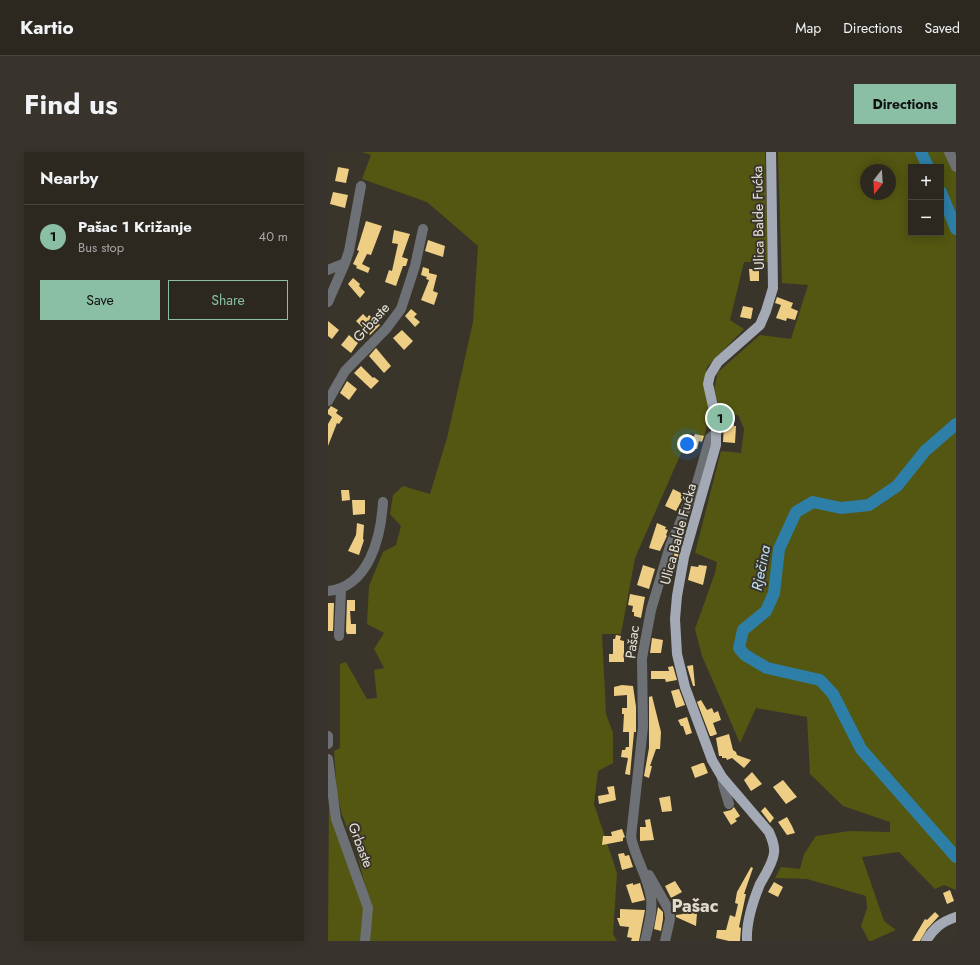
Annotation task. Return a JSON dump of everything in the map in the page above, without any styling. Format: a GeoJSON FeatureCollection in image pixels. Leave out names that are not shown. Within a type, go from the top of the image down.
{"type":"FeatureCollection","features":[{"type":"Feature","properties":{"kind":"main road","name":"Ulica Balde Fućka"},"geometry":{"type":"LineString","coordinates":[[747,941],[747,933],[753,907],[760,886],[774,854],[773,842],[769,832],[722,777],[712,760],[685,687],[677,654],[675,631],[677,596],[684,557],[713,460],[716,432],[708,384],[710,375],[718,362],[760,325],[773,288],[771,152]]}},
{"type":"Feature","properties":{"kind":"main road"},"geometry":{"type":"LineString","coordinates":[[926,941],[933,929],[943,921],[956,917]]}},
{"type":"Feature","properties":{"kind":"street"},"geometry":{"type":"LineString","coordinates":[[949,152],[956,167]]}},
{"type":"Feature","properties":{"kind":"street"},"geometry":{"type":"LineString","coordinates":[[328,302],[349,251],[361,186]]}},
{"type":"Feature","properties":{"kind":"street","name":"Grbaste"},"geometry":{"type":"LineString","coordinates":[[328,401],[345,372],[386,329],[401,309],[415,266],[423,229]]}},
{"type":"Feature","properties":{"kind":"street"},"geometry":{"type":"LineString","coordinates":[[328,270],[345,263]]}},
{"type":"Feature","properties":{"kind":"street","name":"Pašac"},"geometry":{"type":"LineString","coordinates":[[665,941],[670,919],[669,910],[650,876],[634,852],[631,837],[643,727],[642,658],[651,610],[670,546],[697,483],[711,436],[716,432]]}},
{"type":"Feature","properties":{"kind":"street"},"geometry":{"type":"LineString","coordinates":[[328,591],[341,589],[357,579],[367,564],[380,530],[383,502]]}},
{"type":"Feature","properties":{"kind":"street"},"geometry":{"type":"LineString","coordinates":[[339,636],[341,589]]}},
{"type":"Feature","properties":{"kind":"street"},"geometry":{"type":"LineString","coordinates":[[328,736],[328,744]]}},
{"type":"Feature","properties":{"kind":"street","name":"Grbaste"},"geometry":{"type":"LineString","coordinates":[[328,759],[336,820],[368,908],[365,941]]}},
{"type":"Feature","properties":{"kind":"street"},"geometry":{"type":"LineString","coordinates":[[722,777],[729,804]]}},
{"type":"Feature","properties":{"kind":"street","name":"Pašac"},"geometry":{"type":"LineString","coordinates":[[642,866],[652,900],[650,922],[645,941]]}},
{"type":"Feature","properties":{"kind":"shaded area"},"geometry":{"type":"Polygon","coordinates":[[[362,152],[765,152],[768,262],[744,262],[730,320],[744,329],[707,367],[704,382],[711,424],[707,425],[704,437],[690,433],[635,558],[621,634],[602,634],[606,714],[613,733],[613,763],[598,771],[594,804],[617,873],[613,934],[617,941],[369,941],[371,908],[356,850],[342,815],[337,793],[334,751],[340,748],[340,664],[346,662],[367,699],[377,698],[374,670],[384,668],[374,649],[384,633],[367,624],[369,586],[383,552],[396,545],[401,526],[390,514],[393,495],[403,486],[430,494],[447,438],[473,322],[478,246],[427,202],[362,179],[371,155],[362,152]]]}},
{"type":"Feature","properties":{"kind":"shaded area"},"geometry":{"type":"Polygon","coordinates":[[[778,152],[956,152],[956,890],[944,885],[935,889],[899,852],[862,857],[884,921],[896,930],[871,941],[869,941],[861,926],[867,908],[866,896],[807,879],[775,878],[781,867],[800,869],[804,854],[816,836],[849,831],[890,832],[890,822],[843,806],[810,774],[807,717],[756,708],[740,743],[702,656],[695,629],[715,573],[717,562],[695,553],[721,451],[741,453],[744,429],[739,416],[719,408],[714,389],[718,372],[760,335],[791,339],[808,285],[782,283],[778,152]]]}},
{"type":"Feature","properties":{"kind":"shaded area"},"geometry":{"type":"Polygon","coordinates":[[[329,798],[364,910],[361,941],[328,941],[329,798]]]}},
{"type":"Feature","properties":{"kind":"building"},"geometry":{"type":"Polygon","coordinates":[[[338,167],[349,169],[346,183],[335,181],[338,167]]]}},
{"type":"Feature","properties":{"kind":"building"},"geometry":{"type":"Polygon","coordinates":[[[333,192],[348,195],[345,208],[330,204],[333,192]]]}},
{"type":"Feature","properties":{"kind":"building"},"geometry":{"type":"Polygon","coordinates":[[[366,221],[382,226],[371,255],[367,254],[362,264],[370,268],[368,273],[356,268],[357,266],[353,264],[359,251],[357,250],[366,221]]]}},
{"type":"Feature","properties":{"kind":"building"},"geometry":{"type":"Polygon","coordinates":[[[394,230],[410,234],[402,257],[408,259],[406,266],[403,266],[396,286],[385,282],[389,270],[392,271],[398,244],[392,243],[394,230]]]}},
{"type":"Feature","properties":{"kind":"building"},"geometry":{"type":"Polygon","coordinates":[[[428,240],[445,246],[443,257],[425,251],[428,240]]]}},
{"type":"Feature","properties":{"kind":"building"},"geometry":{"type":"Polygon","coordinates":[[[423,267],[429,269],[429,273],[437,275],[433,291],[438,293],[434,305],[421,300],[429,280],[426,279],[427,277],[421,275],[423,267]]]}},
{"type":"Feature","properties":{"kind":"building"},"geometry":{"type":"Polygon","coordinates":[[[749,269],[759,269],[759,281],[750,281],[749,269]]]}},
{"type":"Feature","properties":{"kind":"building"},"geometry":{"type":"Polygon","coordinates":[[[353,278],[360,284],[359,286],[365,292],[360,298],[348,284],[353,278]]]}},
{"type":"Feature","properties":{"kind":"building"},"geometry":{"type":"Polygon","coordinates":[[[777,297],[793,303],[791,308],[798,311],[795,320],[787,318],[786,321],[776,318],[781,305],[775,303],[777,297]]]}},
{"type":"Feature","properties":{"kind":"building"},"geometry":{"type":"Polygon","coordinates":[[[743,306],[753,308],[751,319],[740,317],[743,306]]]}},
{"type":"Feature","properties":{"kind":"building"},"geometry":{"type":"Polygon","coordinates":[[[411,309],[417,314],[414,317],[420,322],[415,327],[405,316],[411,309]]]}},
{"type":"Feature","properties":{"kind":"building"},"geometry":{"type":"Polygon","coordinates":[[[363,314],[367,318],[369,315],[380,325],[370,335],[356,321],[363,314]]]}},
{"type":"Feature","properties":{"kind":"building"},"geometry":{"type":"Polygon","coordinates":[[[328,321],[339,330],[332,339],[328,336],[328,321]]]}},
{"type":"Feature","properties":{"kind":"building"},"geometry":{"type":"Polygon","coordinates":[[[402,330],[413,341],[404,350],[393,338],[402,330]]]}},
{"type":"Feature","properties":{"kind":"building"},"geometry":{"type":"Polygon","coordinates":[[[349,335],[358,343],[351,353],[341,345],[349,335]]]}},
{"type":"Feature","properties":{"kind":"building"},"geometry":{"type":"Polygon","coordinates":[[[376,348],[391,366],[384,373],[369,356],[376,348]]]}},
{"type":"Feature","properties":{"kind":"building"},"geometry":{"type":"Polygon","coordinates":[[[361,366],[373,378],[374,377],[379,381],[371,389],[354,373],[361,366]]]}},
{"type":"Feature","properties":{"kind":"building"},"geometry":{"type":"Polygon","coordinates":[[[347,381],[357,389],[349,400],[340,393],[347,381]]]}},
{"type":"Feature","properties":{"kind":"building"},"geometry":{"type":"Polygon","coordinates":[[[331,406],[338,410],[336,413],[343,418],[339,424],[337,423],[328,446],[328,424],[332,417],[328,414],[328,410],[331,406]]]}},
{"type":"Feature","properties":{"kind":"building"},"geometry":{"type":"Polygon","coordinates":[[[724,423],[734,423],[734,426],[736,426],[735,443],[723,442],[724,423]]]}},
{"type":"Feature","properties":{"kind":"building"},"geometry":{"type":"Polygon","coordinates":[[[695,434],[704,436],[702,442],[699,441],[697,449],[688,447],[690,437],[693,438],[695,434]]]}},
{"type":"Feature","properties":{"kind":"building"},"geometry":{"type":"Polygon","coordinates":[[[673,489],[683,494],[686,492],[676,511],[665,506],[673,489]]]}},
{"type":"Feature","properties":{"kind":"building"},"geometry":{"type":"Polygon","coordinates":[[[341,490],[349,490],[350,500],[342,501],[341,490]]]}},
{"type":"Feature","properties":{"kind":"building"},"geometry":{"type":"Polygon","coordinates":[[[352,500],[365,500],[365,514],[353,515],[352,500]]]}},
{"type":"Feature","properties":{"kind":"building"},"geometry":{"type":"Polygon","coordinates":[[[357,523],[364,525],[364,540],[359,555],[348,551],[356,535],[357,523]]]}},
{"type":"Feature","properties":{"kind":"building"},"geometry":{"type":"Polygon","coordinates":[[[657,523],[666,527],[665,529],[668,530],[667,536],[660,551],[649,548],[657,523]]]}},
{"type":"Feature","properties":{"kind":"building"},"geometry":{"type":"Polygon","coordinates":[[[676,547],[680,548],[674,574],[669,573],[676,547]]]}},
{"type":"Feature","properties":{"kind":"building"},"geometry":{"type":"Polygon","coordinates":[[[643,565],[655,569],[649,589],[637,585],[643,565]]]}},
{"type":"Feature","properties":{"kind":"building"},"geometry":{"type":"Polygon","coordinates":[[[699,565],[707,566],[703,585],[688,580],[691,566],[698,567],[699,565]]]}},
{"type":"Feature","properties":{"kind":"building"},"geometry":{"type":"Polygon","coordinates":[[[630,594],[645,597],[641,618],[634,616],[634,612],[632,612],[633,606],[628,605],[630,594]]]}},
{"type":"Feature","properties":{"kind":"building"},"geometry":{"type":"Polygon","coordinates":[[[347,600],[355,600],[355,611],[350,611],[351,624],[356,624],[356,634],[347,634],[346,631],[347,600]]]}},
{"type":"Feature","properties":{"kind":"building"},"geometry":{"type":"Polygon","coordinates":[[[328,603],[334,603],[333,631],[328,631],[328,603]]]}},
{"type":"Feature","properties":{"kind":"building"},"geometry":{"type":"Polygon","coordinates":[[[616,635],[621,636],[620,640],[624,641],[624,662],[609,662],[609,654],[613,654],[613,639],[615,639],[616,635]]]}},
{"type":"Feature","properties":{"kind":"building"},"geometry":{"type":"Polygon","coordinates":[[[652,638],[663,640],[661,653],[650,653],[652,638]]]}},
{"type":"Feature","properties":{"kind":"building"},"geometry":{"type":"Polygon","coordinates":[[[693,665],[695,686],[693,686],[687,666],[693,665]]]}},
{"type":"Feature","properties":{"kind":"building"},"geometry":{"type":"Polygon","coordinates":[[[673,666],[677,680],[666,682],[665,679],[651,679],[651,671],[669,671],[668,667],[673,666]]]}},
{"type":"Feature","properties":{"kind":"building"},"geometry":{"type":"Polygon","coordinates":[[[622,685],[633,686],[636,707],[636,732],[634,732],[630,775],[625,774],[628,758],[621,757],[622,750],[629,747],[629,732],[623,732],[624,714],[622,714],[622,708],[627,708],[627,695],[614,696],[614,687],[622,685]]]}},
{"type":"Feature","properties":{"kind":"building"},"geometry":{"type":"Polygon","coordinates":[[[679,689],[685,705],[676,708],[671,691],[679,689]]]}},
{"type":"Feature","properties":{"kind":"building"},"geometry":{"type":"Polygon","coordinates":[[[652,696],[661,732],[660,749],[656,749],[650,766],[652,766],[649,778],[644,776],[649,748],[649,697],[652,696]]]}},
{"type":"Feature","properties":{"kind":"building"},"geometry":{"type":"Polygon","coordinates":[[[701,700],[707,710],[712,708],[714,713],[718,711],[721,720],[713,723],[717,734],[712,736],[710,736],[697,702],[701,700]]]}},
{"type":"Feature","properties":{"kind":"building"},"geometry":{"type":"Polygon","coordinates":[[[687,717],[692,733],[686,735],[683,726],[681,726],[678,720],[687,717]]]}},
{"type":"Feature","properties":{"kind":"building"},"geometry":{"type":"Polygon","coordinates":[[[729,734],[733,750],[737,755],[751,760],[744,768],[732,758],[727,760],[726,758],[722,758],[722,756],[719,756],[716,738],[729,734]]]}},
{"type":"Feature","properties":{"kind":"building"},"geometry":{"type":"Polygon","coordinates":[[[704,763],[708,773],[695,778],[691,767],[704,763]]]}},
{"type":"Feature","properties":{"kind":"building"},"geometry":{"type":"Polygon","coordinates":[[[752,772],[762,784],[751,791],[744,780],[752,772]]]}},
{"type":"Feature","properties":{"kind":"building"},"geometry":{"type":"Polygon","coordinates":[[[783,780],[797,797],[786,804],[773,787],[783,780]]]}},
{"type":"Feature","properties":{"kind":"building"},"geometry":{"type":"Polygon","coordinates":[[[614,786],[616,800],[599,804],[598,796],[609,794],[607,787],[614,786]]]}},
{"type":"Feature","properties":{"kind":"building"},"geometry":{"type":"Polygon","coordinates":[[[670,796],[672,811],[662,812],[659,798],[670,796]]]}},
{"type":"Feature","properties":{"kind":"building"},"geometry":{"type":"Polygon","coordinates":[[[734,807],[740,816],[735,819],[737,821],[731,825],[723,812],[731,810],[734,807]]]}},
{"type":"Feature","properties":{"kind":"building"},"geometry":{"type":"Polygon","coordinates":[[[765,807],[774,818],[770,823],[761,811],[765,807]]]}},
{"type":"Feature","properties":{"kind":"building"},"geometry":{"type":"Polygon","coordinates":[[[787,817],[795,833],[787,835],[778,822],[787,817]]]}},
{"type":"Feature","properties":{"kind":"building"},"geometry":{"type":"Polygon","coordinates":[[[650,819],[654,840],[640,841],[640,827],[646,827],[645,820],[650,819]]]}},
{"type":"Feature","properties":{"kind":"building"},"geometry":{"type":"Polygon","coordinates":[[[622,829],[625,837],[623,838],[623,841],[602,845],[603,836],[612,836],[611,832],[622,829]]]}},
{"type":"Feature","properties":{"kind":"building"},"geometry":{"type":"Polygon","coordinates":[[[624,853],[625,856],[629,855],[633,867],[622,870],[618,854],[624,853]]]}},
{"type":"Feature","properties":{"kind":"building"},"geometry":{"type":"Polygon","coordinates":[[[751,867],[753,868],[744,894],[746,894],[739,927],[741,928],[740,941],[729,941],[716,938],[717,930],[726,930],[730,915],[735,917],[738,904],[735,903],[737,892],[751,867]]]}},
{"type":"Feature","properties":{"kind":"building"},"geometry":{"type":"Polygon","coordinates":[[[675,881],[682,892],[671,898],[665,886],[675,881]]]}},
{"type":"Feature","properties":{"kind":"building"},"geometry":{"type":"Polygon","coordinates":[[[774,882],[783,887],[778,897],[768,892],[774,882]]]}},
{"type":"Feature","properties":{"kind":"building"},"geometry":{"type":"Polygon","coordinates":[[[633,883],[633,885],[640,883],[645,900],[632,903],[626,885],[633,883]]]}},
{"type":"Feature","properties":{"kind":"building"},"geometry":{"type":"Polygon","coordinates":[[[950,890],[954,901],[947,904],[943,893],[950,890]]]}},
{"type":"Feature","properties":{"kind":"building"},"geometry":{"type":"Polygon","coordinates":[[[693,905],[694,913],[697,913],[696,926],[676,917],[676,915],[683,914],[682,907],[693,905]]]}},
{"type":"Feature","properties":{"kind":"building"},"geometry":{"type":"Polygon","coordinates":[[[658,907],[663,912],[661,931],[654,929],[658,907]]]}},
{"type":"Feature","properties":{"kind":"building"},"geometry":{"type":"Polygon","coordinates":[[[620,909],[645,910],[639,941],[631,941],[632,938],[627,937],[629,927],[620,926],[617,918],[620,918],[620,909]]]}},
{"type":"Feature","properties":{"kind":"building"},"geometry":{"type":"Polygon","coordinates":[[[935,912],[939,916],[927,929],[920,941],[912,941],[925,919],[927,920],[935,912]]]}},
{"type":"Feature","properties":{"kind":"waterway","name":"Rječina"},"geometry":{"type":"LineString","coordinates":[[921,152],[927,164]]}},
{"type":"Feature","properties":{"kind":"waterway","name":"Rječina"},"geometry":{"type":"LineString","coordinates":[[944,199],[956,229]]}},
{"type":"Feature","properties":{"kind":"waterway","name":"Rječina"},"geometry":{"type":"LineString","coordinates":[[956,424],[925,451],[897,486],[869,505],[841,508],[813,502],[796,512],[779,549],[774,593],[766,611],[743,630],[739,648],[745,655],[767,668],[820,680],[833,694],[861,749],[956,857]]}},
{"type":"Feature","properties":{"kind":"place","name":"Pašac 1 Križanje"},"geometry":{"type":"Point","coordinates":[720,418]}},
{"type":"Feature","properties":{"kind":"district","name":"Pašac"},"geometry":{"type":"Point","coordinates":[695,906]}}]}
